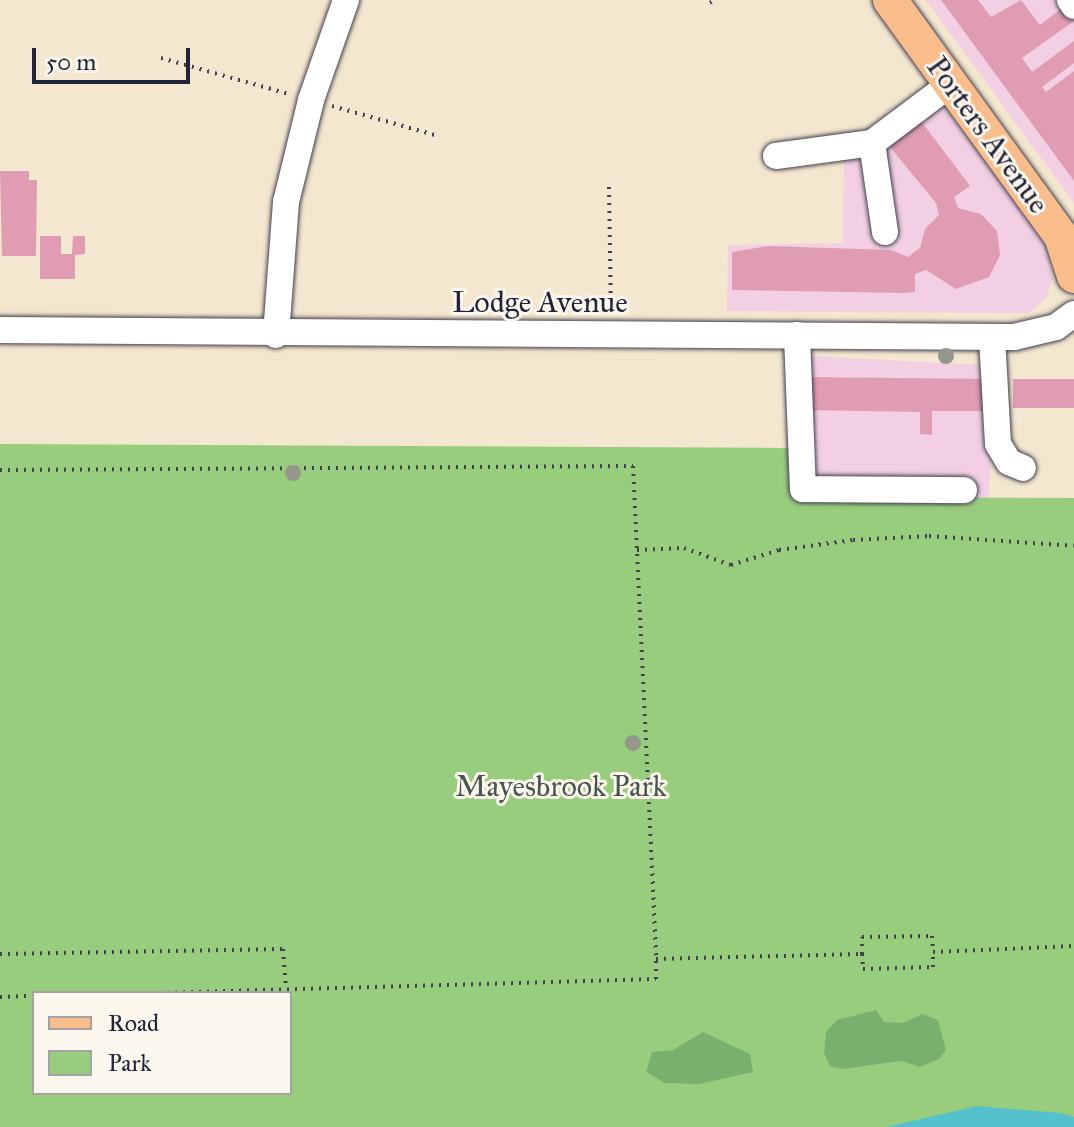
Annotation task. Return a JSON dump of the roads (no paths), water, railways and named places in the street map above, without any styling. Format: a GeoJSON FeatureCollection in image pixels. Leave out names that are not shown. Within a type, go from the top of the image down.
{"type":"FeatureCollection","features":[{"type":"Feature","properties":{"kind":"main road","name":"Porters Avenue"},"geometry":{"type":"LineString","coordinates":[[890,0],[1061,236],[1074,276]]}},
{"type":"Feature","properties":{"kind":"street"},"geometry":{"type":"LineString","coordinates":[[276,335],[286,202],[311,100],[346,0]]}},
{"type":"Feature","properties":{"kind":"street"},"geometry":{"type":"LineString","coordinates":[[1070,0],[1074,6]]}},
{"type":"Feature","properties":{"kind":"street"},"geometry":{"type":"LineString","coordinates":[[776,156],[872,143],[952,83]]}},
{"type":"Feature","properties":{"kind":"street"},"geometry":{"type":"LineString","coordinates":[[872,143],[885,232]]}},
{"type":"Feature","properties":{"kind":"street","name":"Lodge Avenue"},"geometry":{"type":"LineString","coordinates":[[0,330],[276,335],[992,337],[1044,330],[1074,314]]}},
{"type":"Feature","properties":{"kind":"street"},"geometry":{"type":"LineString","coordinates":[[797,335],[803,489],[964,490]]}},
{"type":"Feature","properties":{"kind":"street"},"geometry":{"type":"LineString","coordinates":[[992,337],[998,444],[1009,462],[1023,468]]}},
{"type":"Feature","properties":{"kind":"water"},"geometry":{"type":"Polygon","coordinates":[[[977,1106],[1061,1113],[1074,1117],[1074,1127],[886,1127],[977,1106]]]}},
{"type":"Feature","properties":{"kind":"park label","name":"Mayesbrook Park"},"geometry":{"type":"Point","coordinates":[561,786]}}]}
